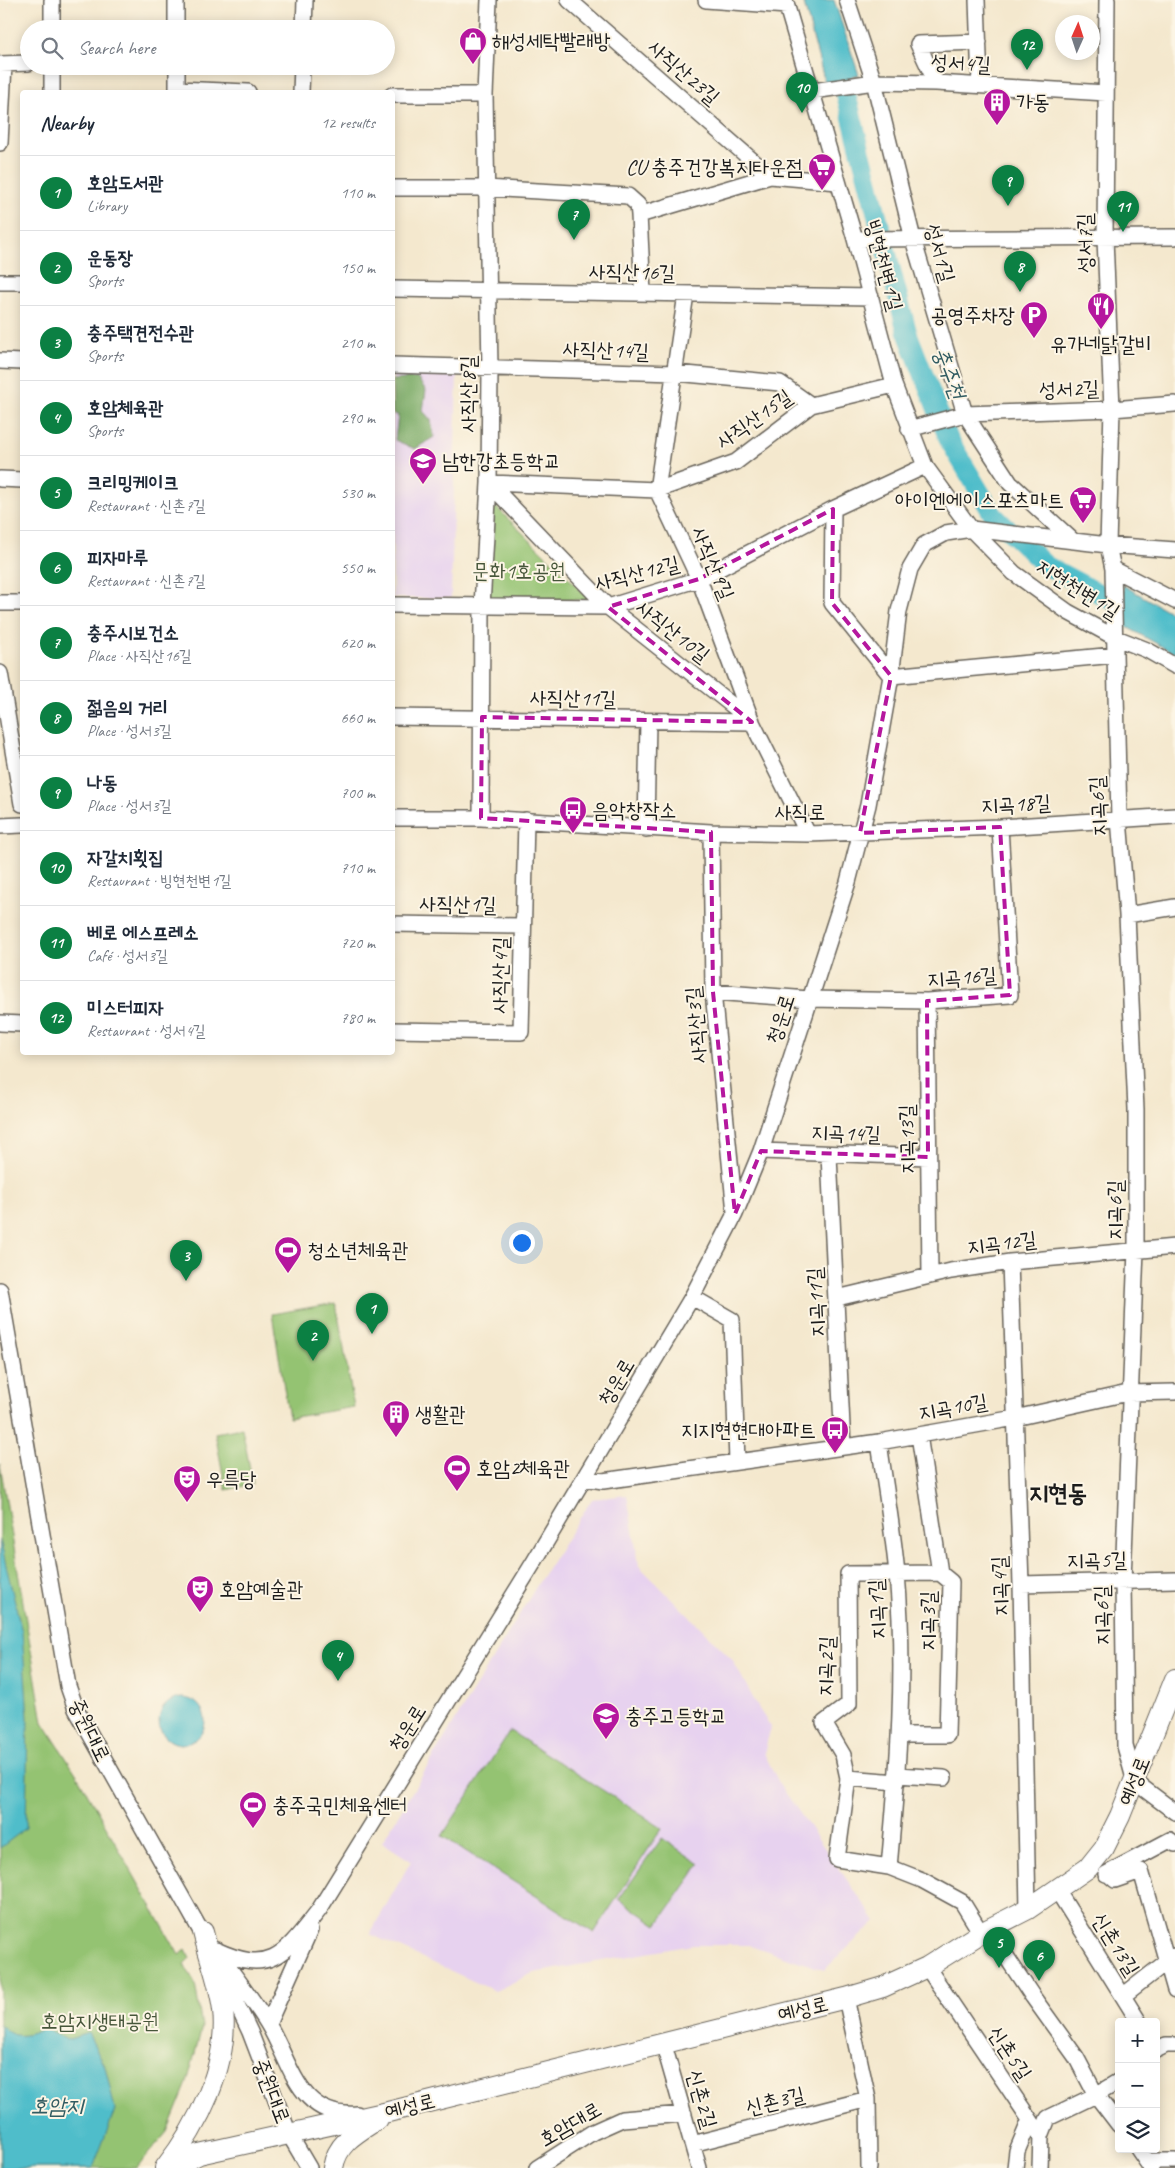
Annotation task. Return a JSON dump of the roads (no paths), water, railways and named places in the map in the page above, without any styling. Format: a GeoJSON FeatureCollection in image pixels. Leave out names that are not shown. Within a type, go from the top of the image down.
{"type":"FeatureCollection","features":[{"type":"Feature","properties":{"kind":"main road","name":"예성로"},"geometry":{"type":"LineString","coordinates":[[289,2134],[388,2112],[663,2042],[846,1998],[883,1987],[927,1967],[985,1931],[1028,1909],[1088,1868],[1104,1848],[1135,1782],[1175,1679]]}},
{"type":"Feature","properties":{"kind":"main road"},"geometry":{"type":"LineString","coordinates":[[165,2168],[178,2150],[208,2094],[222,2050],[223,2010],[203,1932]]}},
{"type":"Feature","properties":{"kind":"main road"},"geometry":{"type":"LineString","coordinates":[[333,2168],[338,2152],[346,2140],[388,2112]]}},
{"type":"Feature","properties":{"kind":"main road","name":"중원대로"},"geometry":{"type":"LineString","coordinates":[[172,2168],[199,2154],[289,2134]]}},
{"type":"Feature","properties":{"kind":"main road","name":"중원대로"},"geometry":{"type":"LineString","coordinates":[[200,2168],[289,2134]]}},
{"type":"Feature","properties":{"kind":"street"},"geometry":{"type":"LineString","coordinates":[[52,0],[52,20]]}},
{"type":"Feature","properties":{"kind":"street"},"geometry":{"type":"LineString","coordinates":[[176,0],[176,20]]}},
{"type":"Feature","properties":{"kind":"street"},"geometry":{"type":"LineString","coordinates":[[304,20],[305,0]]}},
{"type":"Feature","properties":{"kind":"street","name":"사직산8길"},"geometry":{"type":"LineString","coordinates":[[481,818],[482,606],[489,483],[490,368],[486,95],[489,0]]}},
{"type":"Feature","properties":{"kind":"street","name":"사직산23길"},"geometry":{"type":"LineString","coordinates":[[570,0],[770,176]]}},
{"type":"Feature","properties":{"kind":"street"},"geometry":{"type":"LineString","coordinates":[[706,0],[786,3]]}},
{"type":"Feature","properties":{"kind":"street","name":"성서1길"},"geometry":{"type":"LineString","coordinates":[[847,0],[874,82],[913,239],[965,414],[1010,483],[1072,540]]}},
{"type":"Feature","properties":{"kind":"street"},"geometry":{"type":"LineString","coordinates":[[977,0],[980,85]]}},
{"type":"Feature","properties":{"kind":"street","name":"성서7길"},"geometry":{"type":"LineString","coordinates":[[1107,0],[1105,238],[1112,409],[1108,545],[1113,569]]}},
{"type":"Feature","properties":{"kind":"street","name":"빙현천변1길"},"geometry":{"type":"LineString","coordinates":[[786,3],[855,239],[894,385],[909,429],[925,466],[971,529]]}},
{"type":"Feature","properties":{"kind":"street"},"geometry":{"type":"LineString","coordinates":[[936,83],[918,44],[979,42]]}},
{"type":"Feature","properties":{"kind":"street"},"geometry":{"type":"LineString","coordinates":[[0,143],[2,64],[20,63]]}},
{"type":"Feature","properties":{"kind":"street"},"geometry":{"type":"LineString","coordinates":[[52,75],[52,90]]}},
{"type":"Feature","properties":{"kind":"street"},"geometry":{"type":"LineString","coordinates":[[177,75],[177,90]]}},
{"type":"Feature","properties":{"kind":"street"},"geometry":{"type":"LineString","coordinates":[[301,90],[302,75]]}},
{"type":"Feature","properties":{"kind":"street","name":"성서4길"},"geometry":{"type":"LineString","coordinates":[[813,91],[874,82],[980,85],[1106,93]]}},
{"type":"Feature","properties":{"kind":"street"},"geometry":{"type":"LineString","coordinates":[[395,95],[486,95]]}},
{"type":"Feature","properties":{"kind":"street"},"geometry":{"type":"LineString","coordinates":[[640,215],[770,176],[838,182]]}},
{"type":"Feature","properties":{"kind":"street"},"geometry":{"type":"LineString","coordinates":[[395,188],[486,188],[628,196],[638,205],[640,215],[643,293]]}},
{"type":"Feature","properties":{"kind":"street"},"geometry":{"type":"LineString","coordinates":[[855,239],[1175,237]]}},
{"type":"Feature","properties":{"kind":"street"},"geometry":{"type":"LineString","coordinates":[[0,282],[20,282]]}},
{"type":"Feature","properties":{"kind":"street","name":"사직산16길"},"geometry":{"type":"LineString","coordinates":[[395,289],[871,297]]}},
{"type":"Feature","properties":{"kind":"street"},"geometry":{"type":"LineString","coordinates":[[658,490],[686,294]]}},
{"type":"Feature","properties":{"kind":"street"},"geometry":{"type":"LineString","coordinates":[[0,362],[20,362]]}},
{"type":"Feature","properties":{"kind":"street","name":"사직산14길"},"geometry":{"type":"LineString","coordinates":[[395,365],[676,373],[780,383],[811,405]]}},
{"type":"Feature","properties":{"kind":"street","name":"사직산15길"},"geometry":{"type":"LineString","coordinates":[[489,483],[658,490],[736,462],[811,405],[894,385]]}},
{"type":"Feature","properties":{"kind":"street","name":"성서2길"},"geometry":{"type":"LineString","coordinates":[[909,429],[965,414],[1112,409],[1175,404]]}},
{"type":"Feature","properties":{"kind":"street","name":"사직산12길"},"geometry":{"type":"LineString","coordinates":[[395,604],[608,607],[698,579],[833,509],[925,466]]}},
{"type":"Feature","properties":{"kind":"street"},"geometry":{"type":"LineString","coordinates":[[0,480],[20,480]]}},
{"type":"Feature","properties":{"kind":"street","name":"사직산10길"},"geometry":{"type":"LineString","coordinates":[[489,483],[608,607],[752,722]]}},
{"type":"Feature","properties":{"kind":"street","name":"사직산9길"},"geometry":{"type":"LineString","coordinates":[[658,490],[698,579],[752,722],[808,834]]}},
{"type":"Feature","properties":{"kind":"street"},"geometry":{"type":"LineString","coordinates":[[833,509],[832,603],[891,676]]}},
{"type":"Feature","properties":{"kind":"street"},"geometry":{"type":"LineString","coordinates":[[860,833],[868,805],[891,676],[899,612],[910,569],[924,545],[946,533],[971,529],[1108,545],[1175,550]]}},
{"type":"Feature","properties":{"kind":"street","name":"지현천변1길"},"geometry":{"type":"LineString","coordinates":[[971,529],[1014,573],[1068,612],[1114,637],[1147,650],[1175,666]]}},
{"type":"Feature","properties":{"kind":"street"},"geometry":{"type":"LineString","coordinates":[[1113,569],[1175,601]]}},
{"type":"Feature","properties":{"kind":"street","name":"지곡6길"},"geometry":{"type":"LineString","coordinates":[[1113,569],[1119,819],[1127,915],[1136,1109],[1136,1250],[1128,1393],[1123,1580],[1125,1746],[1135,1782]]}},
{"type":"Feature","properties":{"kind":"street"},"geometry":{"type":"LineString","coordinates":[[0,603],[20,603]]}},
{"type":"Feature","properties":{"kind":"street"},"geometry":{"type":"LineString","coordinates":[[891,676],[1115,655]]}},
{"type":"Feature","properties":{"kind":"street"},"geometry":{"type":"LineString","coordinates":[[0,673],[15,715],[20,779]]}},
{"type":"Feature","properties":{"kind":"street","name":"사직산11길"},"geometry":{"type":"LineString","coordinates":[[395,717],[752,722]]}},
{"type":"Feature","properties":{"kind":"street"},"geometry":{"type":"LineString","coordinates":[[646,829],[648,721]]}},
{"type":"Feature","properties":{"kind":"street","name":"지곡18길"},"geometry":{"type":"LineString","coordinates":[[860,833],[1000,827],[1175,816]]}},
{"type":"Feature","properties":{"kind":"street","name":"사직로"},"geometry":{"type":"LineString","coordinates":[[395,818],[481,818],[711,832],[860,833]]}},
{"type":"Feature","properties":{"kind":"street","name":"사직산4길"},"geometry":{"type":"LineString","coordinates":[[395,1030],[521,1032],[526,820]]}},
{"type":"Feature","properties":{"kind":"street"},"geometry":{"type":"LineString","coordinates":[[0,826],[20,826]]}},
{"type":"Feature","properties":{"kind":"street","name":"지곡16길"},"geometry":{"type":"LineString","coordinates":[[713,992],[809,999],[927,1002],[1010,995],[1000,827]]}},
{"type":"Feature","properties":{"kind":"street","name":"사직산3길"},"geometry":{"type":"LineString","coordinates":[[711,832],[713,992],[735,1214]]}},
{"type":"Feature","properties":{"kind":"street","name":"청운로"},"geometry":{"type":"LineString","coordinates":[[319,1910],[534,1562],[692,1297],[735,1214],[761,1150],[848,882],[860,833]]}},
{"type":"Feature","properties":{"kind":"street"},"geometry":{"type":"LineString","coordinates":[[1127,915],[1175,907]]}},
{"type":"Feature","properties":{"kind":"street","name":"사직산1길"},"geometry":{"type":"LineString","coordinates":[[395,924],[522,926]]}},
{"type":"Feature","properties":{"kind":"street","name":"지곡13길"},"geometry":{"type":"LineString","coordinates":[[927,1002],[930,1275]]}},
{"type":"Feature","properties":{"kind":"street"},"geometry":{"type":"LineString","coordinates":[[0,1023],[20,1024]]}},
{"type":"Feature","properties":{"kind":"street","name":"지곡14길"},"geometry":{"type":"LineString","coordinates":[[761,1150],[829,1155],[928,1157]]}},
{"type":"Feature","properties":{"kind":"street","name":"지곡11길"},"geometry":{"type":"LineString","coordinates":[[829,1155],[837,1298],[842,1447]]}},
{"type":"Feature","properties":{"kind":"street","name":"지곡12길"},"geometry":{"type":"LineString","coordinates":[[837,1298],[930,1275],[1010,1262],[1175,1247]]}},
{"type":"Feature","properties":{"kind":"street","name":"지곡4길"},"geometry":{"type":"LineString","coordinates":[[1010,1262],[1021,1584],[1028,1909]]}},
{"type":"Feature","properties":{"kind":"street","name":"중원대로"},"geometry":{"type":"LineString","coordinates":[[0,1290],[68,1686],[76,1709],[203,1932],[250,2032],[289,2134]]}},
{"type":"Feature","properties":{"kind":"street"},"geometry":{"type":"LineString","coordinates":[[692,1297],[732,1320],[737,1462]]}},
{"type":"Feature","properties":{"kind":"street","name":"지곡10길"},"geometry":{"type":"LineString","coordinates":[[584,1478],[603,1481],[879,1442],[1015,1418],[1128,1393],[1175,1392]]}},
{"type":"Feature","properties":{"kind":"street","name":"지곡3길"},"geometry":{"type":"LineString","coordinates":[[900,1735],[947,1735],[951,1582],[940,1573],[918,1435]]}},
{"type":"Feature","properties":{"kind":"street","name":"지곡1길"},"geometry":{"type":"LineString","coordinates":[[879,1442],[897,1575],[900,1648],[900,1735],[889,1867]]}},
{"type":"Feature","properties":{"kind":"street"},"geometry":{"type":"LineString","coordinates":[[897,1575],[940,1573]]}},
{"type":"Feature","properties":{"kind":"street","name":"지곡2길"},"geometry":{"type":"LineString","coordinates":[[889,1867],[838,1859],[848,1778],[843,1755],[824,1723],[848,1704],[848,1574],[897,1575]]}},
{"type":"Feature","properties":{"kind":"street","name":"지곡5길"},"geometry":{"type":"LineString","coordinates":[[1021,1584],[1175,1580]]}},
{"type":"Feature","properties":{"kind":"street"},"geometry":{"type":"LineString","coordinates":[[848,1778],[944,1778]]}},
{"type":"Feature","properties":{"kind":"street"},"geometry":{"type":"LineString","coordinates":[[1135,1782],[1175,1812]]}},
{"type":"Feature","properties":{"kind":"street"},"geometry":{"type":"LineString","coordinates":[[1158,1799],[1175,1798]]}},
{"type":"Feature","properties":{"kind":"street"},"geometry":{"type":"LineString","coordinates":[[1108,1874],[1170,1840],[1175,1844]]}},
{"type":"Feature","properties":{"kind":"street"},"geometry":{"type":"LineString","coordinates":[[889,1867],[922,1880],[962,1902],[1076,2057],[1096,2095],[1115,2120]]}},
{"type":"Feature","properties":{"kind":"street"},"geometry":{"type":"LineString","coordinates":[[1088,1868],[1108,1874],[1115,1880],[1141,1871],[1171,1957],[1175,1990]]}},
{"type":"Feature","properties":{"kind":"street","name":"신촌13길"},"geometry":{"type":"LineString","coordinates":[[1057,1890],[1137,2018]]}},
{"type":"Feature","properties":{"kind":"street"},"geometry":{"type":"LineString","coordinates":[[216,1950],[238,1960],[259,1962],[290,1947],[319,1910]]}},
{"type":"Feature","properties":{"kind":"street"},"geometry":{"type":"LineString","coordinates":[[268,2024],[319,1910]]}},
{"type":"Feature","properties":{"kind":"street"},"geometry":{"type":"LineString","coordinates":[[203,1932],[268,2024],[290,2069],[314,2105],[328,2112],[348,2115],[388,2112]]}},
{"type":"Feature","properties":{"kind":"street"},"geometry":{"type":"LineString","coordinates":[[1124,1995],[1171,1957]]}},
{"type":"Feature","properties":{"kind":"street","name":"신촌5길"},"geometry":{"type":"LineString","coordinates":[[927,1967],[1041,2136]]}},
{"type":"Feature","properties":{"kind":"street"},"geometry":{"type":"LineString","coordinates":[[846,1998],[868,2099],[869,2168]]}},
{"type":"Feature","properties":{"kind":"street","name":"신촌2길"},"geometry":{"type":"LineString","coordinates":[[663,2042],[699,2168]]}},
{"type":"Feature","properties":{"kind":"street"},"geometry":{"type":"LineString","coordinates":[[1160,2048],[1166,2045],[1175,2045]]}},
{"type":"Feature","properties":{"kind":"street"},"geometry":{"type":"LineString","coordinates":[[1040,2168],[1041,2136],[1048,2118],[1096,2095],[1115,2083]]}},
{"type":"Feature","properties":{"kind":"street","name":"신촌3길"},"geometry":{"type":"LineString","coordinates":[[692,2144],[868,2099]]}},
{"type":"Feature","properties":{"kind":"street","name":"호암대로"},"geometry":{"type":"LineString","coordinates":[[537,2168],[593,2132],[622,2120],[684,2114]]}},
{"type":"Feature","properties":{"kind":"street"},"geometry":{"type":"LineString","coordinates":[[1015,2168],[1017,2150],[1030,2120]]}},
{"type":"Feature","properties":{"kind":"street"},"geometry":{"type":"LineString","coordinates":[[289,2134],[309,2168]]}},
{"type":"Feature","properties":{"kind":"street"},"geometry":{"type":"LineString","coordinates":[[1145,2159],[1175,2160]]}},
{"type":"Feature","properties":{"kind":"water"},"geometry":{"type":"Polygon","coordinates":[[[803,0],[834,0],[859,75],[825,83],[803,0]]]}},
{"type":"Feature","properties":{"kind":"water"},"geometry":{"type":"Polygon","coordinates":[[[1123,585],[1175,615],[1175,654],[1125,626],[1123,585]]]}},
{"type":"Feature","properties":{"kind":"water"},"geometry":{"type":"Polygon","coordinates":[[[0,1540],[22,1632],[28,1718],[26,1828],[0,1848],[0,1540]]]}},
{"type":"Feature","properties":{"kind":"water"},"geometry":{"type":"Polygon","coordinates":[[[187,1698],[199,1704],[204,1712],[204,1730],[199,1738],[191,1743],[177,1744],[165,1738],[160,1730],[159,1716],[165,1704],[173,1699],[187,1698]]]}},
{"type":"Feature","properties":{"kind":"water","name":"호암지"},"geometry":{"type":"Polygon","coordinates":[[[0,2024],[15,2035],[27,2035],[45,2028],[67,2040],[88,2033],[105,2066],[115,2110],[93,2168],[0,2168],[0,2024]]]}},
{"type":"Feature","properties":{"kind":"waterway","name":"충주천"},"geometry":{"type":"LineString","coordinates":[[839,67],[907,332],[949,440],[994,516],[1045,565],[1146,618],[1175,629]]}},
{"type":"Feature","properties":{"kind":"place","name":"해성세탁빨래방"},"geometry":{"type":"Point","coordinates":[473,65]}},
{"type":"Feature","properties":{"kind":"place","name":"미스터피자"},"geometry":{"type":"Point","coordinates":[1027,70]}},
{"type":"Feature","properties":{"kind":"place","name":"자갈치횟집"},"geometry":{"type":"Point","coordinates":[802,113]}},
{"type":"Feature","properties":{"kind":"place","name":"가동"},"geometry":{"type":"Point","coordinates":[997,126]}},
{"type":"Feature","properties":{"kind":"place","name":"CU 충주건강복지타운점"},"geometry":{"type":"Point","coordinates":[822,191]}},
{"type":"Feature","properties":{"kind":"place","name":"나동"},"geometry":{"type":"Point","coordinates":[1008,206]}},
{"type":"Feature","properties":{"kind":"place","name":"베로 에스프레소"},"geometry":{"type":"Point","coordinates":[1123,232]}},
{"type":"Feature","properties":{"kind":"place","name":"충주시보건소"},"geometry":{"type":"Point","coordinates":[574,240]}},
{"type":"Feature","properties":{"kind":"place","name":"젊음의 거리"},"geometry":{"type":"Point","coordinates":[1020,292]}},
{"type":"Feature","properties":{"kind":"place","name":"유가네닭갈비"},"geometry":{"type":"Point","coordinates":[1101,330]}},
{"type":"Feature","properties":{"kind":"place","name":"공영주차장"},"geometry":{"type":"Point","coordinates":[1034,339]}},
{"type":"Feature","properties":{"kind":"place","name":"남한강초등학교"},"geometry":{"type":"Point","coordinates":[423,485]}},
{"type":"Feature","properties":{"kind":"place","name":"아이엔에이스포츠마트"},"geometry":{"type":"Point","coordinates":[1083,524]}},
{"type":"Feature","properties":{"kind":"place","name":"음악창작소"},"geometry":{"type":"Point","coordinates":[573,834]}},
{"type":"Feature","properties":{"kind":"place","name":"청소년체육관"},"geometry":{"type":"Point","coordinates":[288,1274]}},
{"type":"Feature","properties":{"kind":"place","name":"충주택견전수관"},"geometry":{"type":"Point","coordinates":[186,1281]}},
{"type":"Feature","properties":{"kind":"place","name":"호암도서관"},"geometry":{"type":"Point","coordinates":[372,1334]}},
{"type":"Feature","properties":{"kind":"place","name":"운동장"},"geometry":{"type":"Point","coordinates":[313,1361]}},
{"type":"Feature","properties":{"kind":"place","name":"생활관"},"geometry":{"type":"Point","coordinates":[396,1438]}},
{"type":"Feature","properties":{"kind":"place","name":"지지현현대아파트"},"geometry":{"type":"Point","coordinates":[835,1454]}},
{"type":"Feature","properties":{"kind":"place","name":"호암2체육관"},"geometry":{"type":"Point","coordinates":[457,1492]}},
{"type":"Feature","properties":{"kind":"place","name":"우륵당"},"geometry":{"type":"Point","coordinates":[187,1503]}},
{"type":"Feature","properties":{"kind":"place","name":"호암예술관"},"geometry":{"type":"Point","coordinates":[200,1613]}},
{"type":"Feature","properties":{"kind":"place","name":"호암체육관"},"geometry":{"type":"Point","coordinates":[338,1681]}},
{"type":"Feature","properties":{"kind":"place","name":"충주고등학교"},"geometry":{"type":"Point","coordinates":[606,1740]}},
{"type":"Feature","properties":{"kind":"place","name":"충주국민체육센터"},"geometry":{"type":"Point","coordinates":[253,1829]}},
{"type":"Feature","properties":{"kind":"place","name":"크리밍케이크"},"geometry":{"type":"Point","coordinates":[999,1968]}},
{"type":"Feature","properties":{"kind":"place","name":"피자마루"},"geometry":{"type":"Point","coordinates":[1039,1981]}},
{"type":"Feature","properties":{"kind":"district","name":"지현동"},"geometry":{"type":"Point","coordinates":[1058,1493]}},
{"type":"Feature","properties":{"kind":"park label","name":"문화1호공원"},"geometry":{"type":"Point","coordinates":[519,571]}},
{"type":"Feature","properties":{"kind":"park label","name":"호암지생태공원"},"geometry":{"type":"Point","coordinates":[100,2021]}}]}
